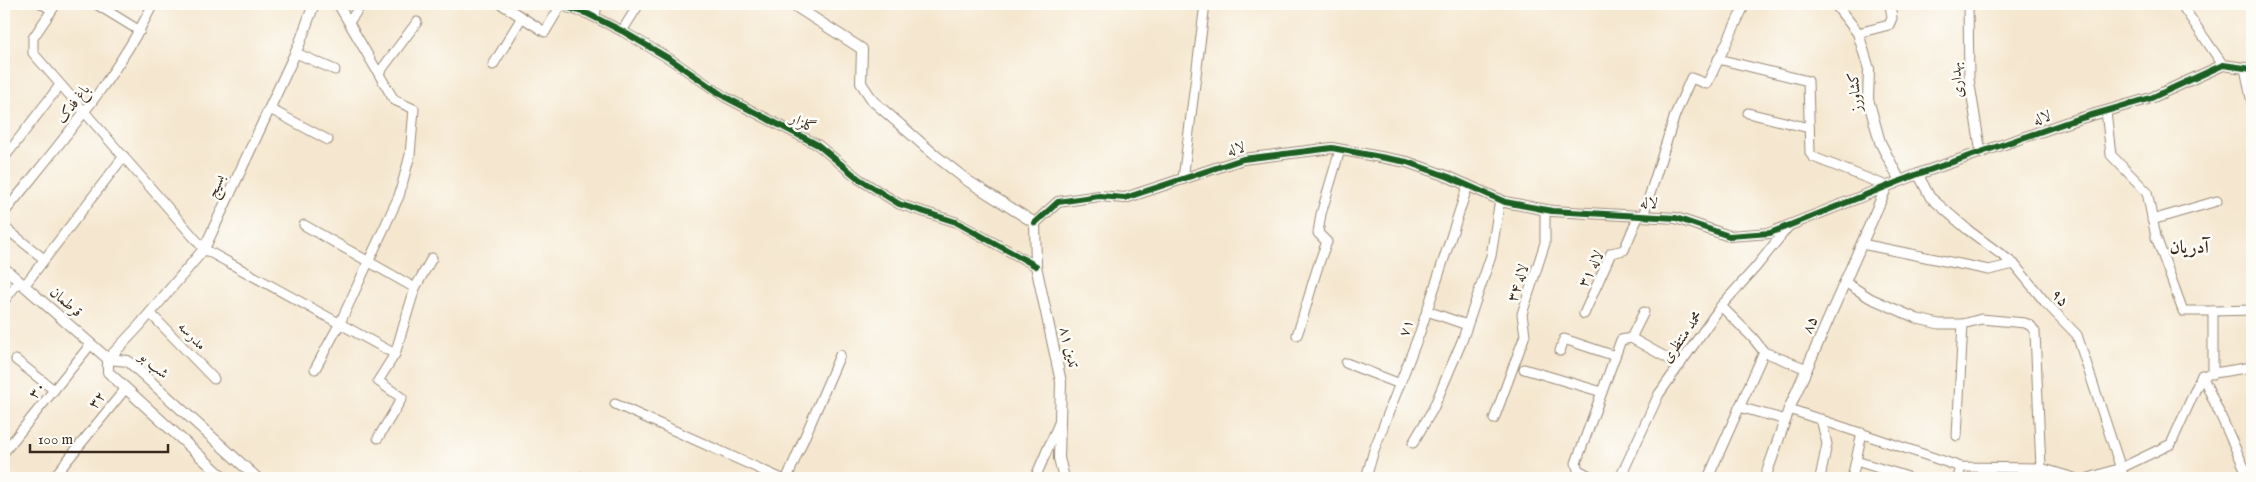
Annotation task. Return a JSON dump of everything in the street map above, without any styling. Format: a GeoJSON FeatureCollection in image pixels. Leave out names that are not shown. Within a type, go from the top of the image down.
{"type":"FeatureCollection","features":[{"type":"Feature","properties":{"kind":"street"},"geometry":{"type":"LineString","coordinates":[[42,4],[54,7],[33,38],[32,54],[124,156],[204,249],[395,354]]}},
{"type":"Feature","properties":{"kind":"street"},"geometry":{"type":"LineString","coordinates":[[96,4],[140,31]]}},
{"type":"Feature","properties":{"kind":"street","name":"باغ فدک"},"geometry":{"type":"LineString","coordinates":[[4,213],[115,71],[140,31],[153,4]]}},
{"type":"Feature","properties":{"kind":"street","name":"بسیج"},"geometry":{"type":"LineString","coordinates":[[108,359],[204,249],[296,53],[314,4]]}},
{"type":"Feature","properties":{"kind":"street"},"geometry":{"type":"LineString","coordinates":[[315,369],[340,323],[399,196],[410,156],[414,109],[394,100],[380,73],[338,4]]}},
{"type":"Feature","properties":{"kind":"street"},"geometry":{"type":"LineString","coordinates":[[349,22],[362,4]]}},
{"type":"Feature","properties":{"kind":"street"},"geometry":{"type":"LineString","coordinates":[[501,4],[545,32],[558,4]]}},
{"type":"Feature","properties":{"kind":"street","name":"گلزار"},"geometry":{"type":"LineString","coordinates":[[558,4],[595,17],[622,31],[725,97],[818,145],[859,179],[899,204],[956,222],[1036,266]]}},
{"type":"Feature","properties":{"kind":"street"},"geometry":{"type":"LineString","coordinates":[[595,17],[597,4]]}},
{"type":"Feature","properties":{"kind":"street"},"geometry":{"type":"LineString","coordinates":[[622,31],[639,4]]}},
{"type":"Feature","properties":{"kind":"street"},"geometry":{"type":"LineString","coordinates":[[792,4],[862,49],[861,83],[873,101],[897,123],[968,181],[1035,223]]}},
{"type":"Feature","properties":{"kind":"street"},"geometry":{"type":"LineString","coordinates":[[1183,179],[1205,4]]}},
{"type":"Feature","properties":{"kind":"street"},"geometry":{"type":"LineString","coordinates":[[1641,215],[1691,78],[1707,84],[1745,4]]}},
{"type":"Feature","properties":{"kind":"street","name":"کشاورز"},"geometry":{"type":"LineString","coordinates":[[1835,4],[1858,33],[1869,69],[1868,99],[1880,142],[1900,181]]}},
{"type":"Feature","properties":{"kind":"street"},"geometry":{"type":"LineString","coordinates":[[1858,33],[1889,25],[1892,18],[1890,4]]}},
{"type":"Feature","properties":{"kind":"street","name":"بهداری"},"geometry":{"type":"LineString","coordinates":[[1968,4],[1969,78],[1981,153]]}},
{"type":"Feature","properties":{"kind":"street"},"geometry":{"type":"LineString","coordinates":[[2181,4],[2223,66]]}},
{"type":"Feature","properties":{"kind":"street"},"geometry":{"type":"LineString","coordinates":[[493,65],[522,17]]}},
{"type":"Feature","properties":{"kind":"street"},"geometry":{"type":"LineString","coordinates":[[380,73],[418,22]]}},
{"type":"Feature","properties":{"kind":"street"},"geometry":{"type":"LineString","coordinates":[[296,53],[335,70]]}},
{"type":"Feature","properties":{"kind":"street"},"geometry":{"type":"LineString","coordinates":[[1718,59],[1808,82],[1810,153],[1813,157],[1887,186]]}},
{"type":"Feature","properties":{"kind":"street","name":"لاله"},"geometry":{"type":"LineString","coordinates":[[1035,223],[1058,202],[1099,196],[1125,198],[1242,158],[1332,148],[1407,162],[1500,199],[1545,210],[1676,218],[1728,236],[1770,233],[1918,174],[2106,111],[2151,98],[2223,66],[2249,68]]}},
{"type":"Feature","properties":{"kind":"street"},"geometry":{"type":"LineString","coordinates":[[2249,68],[2252,103]]}},
{"type":"Feature","properties":{"kind":"street"},"geometry":{"type":"LineString","coordinates":[[4,158],[60,85]]}},
{"type":"Feature","properties":{"kind":"street"},"geometry":{"type":"LineString","coordinates":[[270,109],[328,140]]}},
{"type":"Feature","properties":{"kind":"street"},"geometry":{"type":"LineString","coordinates":[[2106,111],[2111,155],[2147,192],[2156,237],[2183,311],[2252,310]]}},
{"type":"Feature","properties":{"kind":"street"},"geometry":{"type":"LineString","coordinates":[[1748,113],[1809,128]]}},
{"type":"Feature","properties":{"kind":"street"},"geometry":{"type":"LineString","coordinates":[[1297,335],[1308,302],[1316,268],[1327,242],[1318,233],[1321,214],[1340,150]]}},
{"type":"Feature","properties":{"kind":"street"},"geometry":{"type":"LineString","coordinates":[[4,301],[44,259],[124,156]]}},
{"type":"Feature","properties":{"kind":"street","name":"۹۵"},"geometry":{"type":"LineString","coordinates":[[1918,174],[1930,197],[1968,230],[2014,264],[2045,302],[2077,335],[2124,478]]}},
{"type":"Feature","properties":{"kind":"street","name":"۷۱"},"geometry":{"type":"LineString","coordinates":[[1366,478],[1427,311],[1468,185]]}},
{"type":"Feature","properties":{"kind":"street","name":"۸۵"},"geometry":{"type":"LineString","coordinates":[[1764,478],[1790,409],[1887,186]]}},
{"type":"Feature","properties":{"kind":"street"},"geometry":{"type":"LineString","coordinates":[[1413,444],[1448,378],[1467,325],[1490,256],[1500,199]]}},
{"type":"Feature","properties":{"kind":"street"},"geometry":{"type":"LineString","coordinates":[[2152,220],[2217,201]]}},
{"type":"Feature","properties":{"kind":"street","name":"لاله ۳۴"},"geometry":{"type":"LineString","coordinates":[[1494,419],[1525,335],[1522,314],[1545,243],[1545,210]]}},
{"type":"Feature","properties":{"kind":"street","name":"لاله ۳۱"},"geometry":{"type":"LineString","coordinates":[[1584,314],[1612,253],[1624,250],[1641,215]]}},
{"type":"Feature","properties":{"kind":"street","name":"تدین ۸۱"},"geometry":{"type":"LineString","coordinates":[[1035,223],[1036,266],[1061,382],[1059,458],[1064,478]]}},
{"type":"Feature","properties":{"kind":"street"},"geometry":{"type":"LineString","coordinates":[[304,225],[415,288]]}},
{"type":"Feature","properties":{"kind":"street"},"geometry":{"type":"LineString","coordinates":[[4,227],[44,259]]}},
{"type":"Feature","properties":{"kind":"street","name":"محمد منتظری"},"geometry":{"type":"LineString","coordinates":[[1620,478],[1659,394],[1721,306],[1788,227]]}},
{"type":"Feature","properties":{"kind":"street"},"geometry":{"type":"LineString","coordinates":[[1862,244],[1989,270],[2014,264]]}},
{"type":"Feature","properties":{"kind":"street"},"geometry":{"type":"LineString","coordinates":[[378,438],[402,398],[378,381],[395,354],[415,288],[432,258]]}},
{"type":"Feature","properties":{"kind":"street","name":"قرطمان"},"geometry":{"type":"LineString","coordinates":[[4,268],[108,359]]}},
{"type":"Feature","properties":{"kind":"street"},"geometry":{"type":"LineString","coordinates":[[1846,282],[1870,298],[1918,319],[1939,324],[1963,324],[1982,319],[2025,323],[2031,326],[2035,332],[2045,472]]}},
{"type":"Feature","properties":{"kind":"street"},"geometry":{"type":"LineString","coordinates":[[1721,306],[1753,338],[1764,352],[1807,369]]}},
{"type":"Feature","properties":{"kind":"street"},"geometry":{"type":"LineString","coordinates":[[1427,311],[1467,325]]}},
{"type":"Feature","properties":{"kind":"street"},"geometry":{"type":"LineString","coordinates":[[2213,311],[2213,374]]}},
{"type":"Feature","properties":{"kind":"street"},"geometry":{"type":"LineString","coordinates":[[1631,338],[1644,312]]}},
{"type":"Feature","properties":{"kind":"street","name":"مدرسه"},"geometry":{"type":"LineString","coordinates":[[150,313],[214,379]]}},
{"type":"Feature","properties":{"kind":"street"},"geometry":{"type":"LineString","coordinates":[[1957,436],[1963,324]]}},
{"type":"Feature","properties":{"kind":"street"},"geometry":{"type":"LineString","coordinates":[[1594,478],[1578,470],[1576,463],[1621,340],[1631,338],[1680,365]]}},
{"type":"Feature","properties":{"kind":"street"},"geometry":{"type":"LineString","coordinates":[[1560,351],[1564,339],[1615,356]]}},
{"type":"Feature","properties":{"kind":"street","name":"۳۰"},"geometry":{"type":"LineString","coordinates":[[4,452],[91,344]]}},
{"type":"Feature","properties":{"kind":"street"},"geometry":{"type":"LineString","coordinates":[[1708,478],[1764,352]]}},
{"type":"Feature","properties":{"kind":"street"},"geometry":{"type":"LineString","coordinates":[[787,478],[840,355]]}},
{"type":"Feature","properties":{"kind":"street"},"geometry":{"type":"LineString","coordinates":[[108,359],[108,372],[224,478]]}},
{"type":"Feature","properties":{"kind":"street","name":"شب بو"},"geometry":{"type":"LineString","coordinates":[[108,359],[128,361],[257,478]]}},
{"type":"Feature","properties":{"kind":"street"},"geometry":{"type":"LineString","coordinates":[[16,360],[54,390]]}},
{"type":"Feature","properties":{"kind":"street"},"geometry":{"type":"LineString","coordinates":[[1346,364],[1400,384]]}},
{"type":"Feature","properties":{"kind":"street"},"geometry":{"type":"LineString","coordinates":[[2202,375],[2252,367]]}},
{"type":"Feature","properties":{"kind":"street"},"geometry":{"type":"LineString","coordinates":[[1524,369],[1602,392]]}},
{"type":"Feature","properties":{"kind":"street"},"geometry":{"type":"LineString","coordinates":[[2089,478],[2121,468],[2171,444],[2202,375]]}},
{"type":"Feature","properties":{"kind":"street"},"geometry":{"type":"LineString","coordinates":[[2202,375],[2249,478]]}},
{"type":"Feature","properties":{"kind":"street","name":"۳۲"},"geometry":{"type":"LineString","coordinates":[[53,478],[126,388]]}},
{"type":"Feature","properties":{"kind":"street"},"geometry":{"type":"LineString","coordinates":[[615,404],[780,478]]}},
{"type":"Feature","properties":{"kind":"street"},"geometry":{"type":"LineString","coordinates":[[1739,408],[1786,420]]}},
{"type":"Feature","properties":{"kind":"street"},"geometry":{"type":"LineString","coordinates":[[1790,409],[1961,467],[2045,472],[2074,478]]}},
{"type":"Feature","properties":{"kind":"street"},"geometry":{"type":"LineString","coordinates":[[1035,478],[1061,419]]}},
{"type":"Feature","properties":{"kind":"street"},"geometry":{"type":"LineString","coordinates":[[1820,478],[1827,444],[1821,419]]}},
{"type":"Feature","properties":{"kind":"street"},"geometry":{"type":"LineString","coordinates":[[1852,478],[1862,433]]}},
{"type":"Feature","properties":{"kind":"street"},"geometry":{"type":"LineString","coordinates":[[1856,460],[1905,476]]}},
{"type":"Feature","properties":{"kind":"street"},"geometry":{"type":"LineString","coordinates":[[1958,478],[1961,467]]}},
{"type":"Feature","properties":{"kind":"cycle path"},"geometry":{"type":"LineString","coordinates":[[556,4],[588,14],[622,31],[670,59],[725,97],[818,145],[859,179],[899,204],[956,222],[1036,266]]}},
{"type":"Feature","properties":{"kind":"cycle path"},"geometry":{"type":"LineString","coordinates":[[1035,223],[1058,202],[1099,196],[1125,198],[1243,159],[1332,148],[1407,162],[1449,177],[1505,202],[1552,211],[1676,218],[1729,236],[1770,233],[1918,174],[2071,121],[2151,98],[2223,65],[2252,69]]}},
{"type":"Feature","properties":{"kind":"district","name":"آدریان"},"geometry":{"type":"Point","coordinates":[2189,248]}}]}
